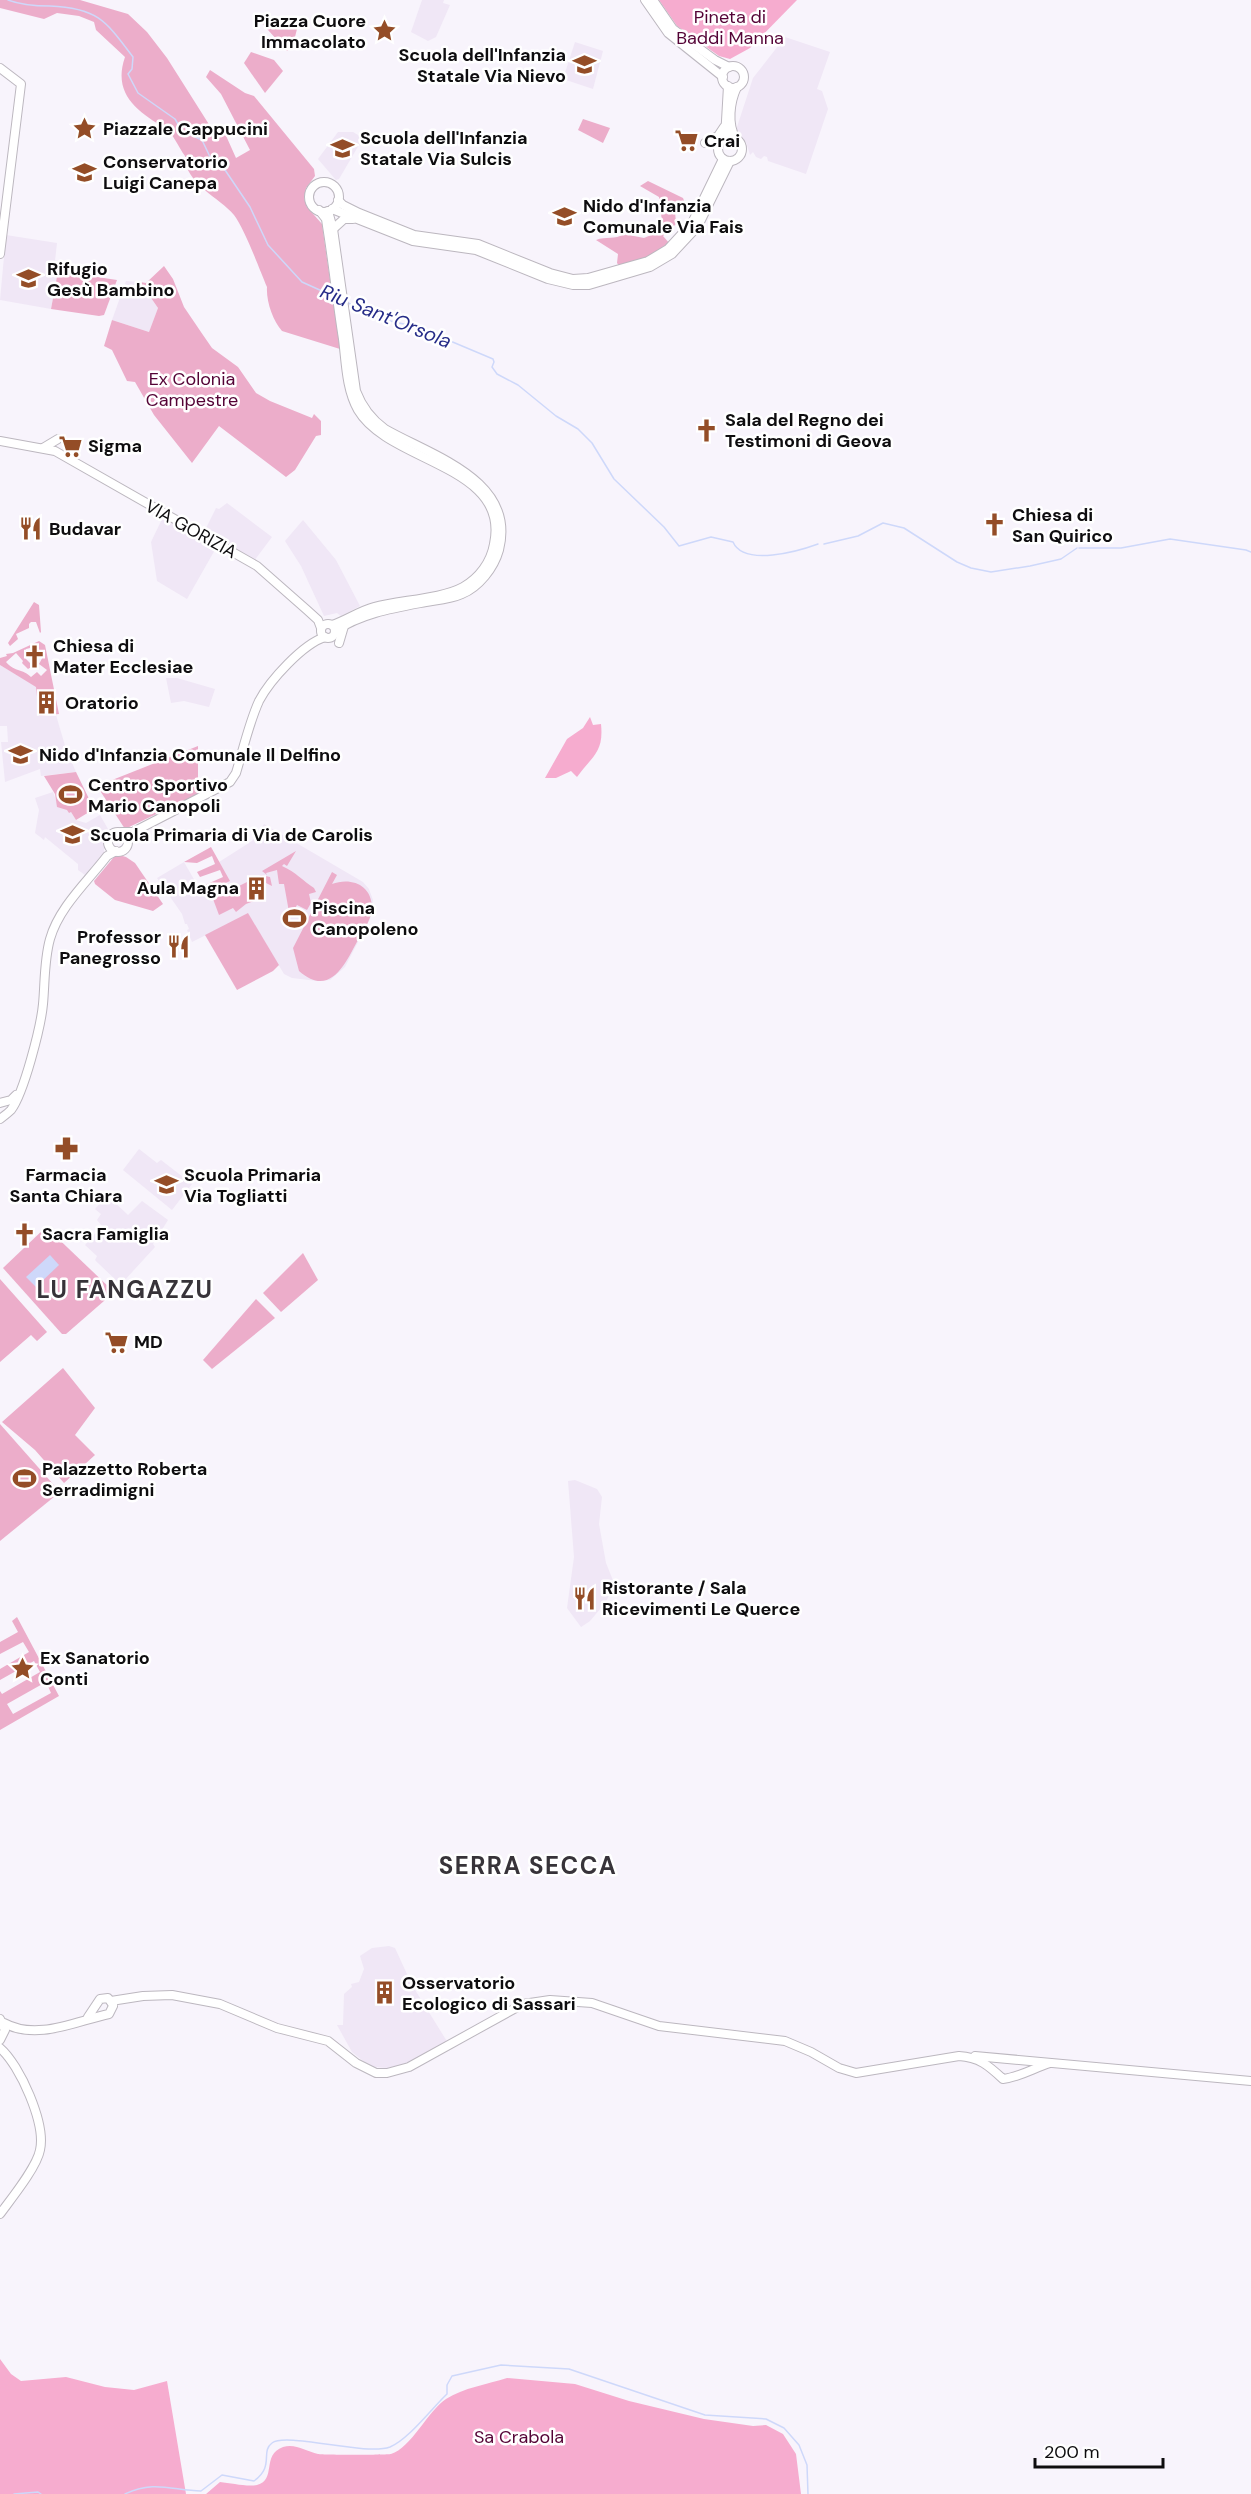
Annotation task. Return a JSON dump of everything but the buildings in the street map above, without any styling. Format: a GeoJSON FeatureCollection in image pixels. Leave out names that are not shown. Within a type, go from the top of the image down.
{"type":"FeatureCollection","features":[{"type":"Feature","properties":{"kind":"main road"},"geometry":{"type":"LineString","coordinates":[[645,0],[668,33],[723,77],[728,86],[725,138],[718,148],[727,160]]}},
{"type":"Feature","properties":{"kind":"main road"},"geometry":{"type":"LineString","coordinates":[[338,200],[359,213],[414,235],[478,244],[531,263],[550,273],[573,279],[588,278],[648,261],[680,238],[692,223],[727,160],[739,157],[742,150],[730,130],[730,123],[734,94],[743,81],[743,72],[737,67],[729,67],[715,60],[673,29],[653,0]]}},
{"type":"Feature","properties":{"kind":"main road"},"geometry":{"type":"LineString","coordinates":[[723,77],[729,67]]}},
{"type":"Feature","properties":{"kind":"main road"},"geometry":{"type":"LineString","coordinates":[[0,68],[21,84],[0,254]]}},
{"type":"Feature","properties":{"kind":"main road"},"geometry":{"type":"LineString","coordinates":[[728,86],[737,87]]}},
{"type":"Feature","properties":{"kind":"main road"},"geometry":{"type":"LineString","coordinates":[[705,143],[718,136],[725,126]]}},
{"type":"Feature","properties":{"kind":"main road"},"geometry":{"type":"LineString","coordinates":[[725,138],[736,139]]}},
{"type":"Feature","properties":{"kind":"main road"},"geometry":{"type":"LineString","coordinates":[[319,210],[330,210],[413,241],[476,250],[561,283],[589,285],[650,267],[678,249],[698,226],[727,160]]}},
{"type":"Feature","properties":{"kind":"main road"},"geometry":{"type":"LineString","coordinates":[[113,849],[110,836],[116,832],[133,832],[230,782],[236,773],[260,701],[291,661],[326,631],[374,613],[453,597],[471,589],[493,564],[502,529],[498,510],[487,490],[464,472],[378,424],[363,406],[351,382],[330,210],[338,200],[338,192],[332,184],[325,182],[316,184],[309,193],[309,200],[326,219],[332,231]]}},
{"type":"Feature","properties":{"kind":"main road"},"geometry":{"type":"LineString","coordinates":[[332,231],[344,219],[360,220]]}},
{"type":"Feature","properties":{"kind":"main road"},"geometry":{"type":"LineString","coordinates":[[43,448],[58,439]]}},
{"type":"Feature","properties":{"kind":"main road","name":"VIA GORIZIA"},"geometry":{"type":"LineString","coordinates":[[0,441],[55,451],[257,566],[318,620],[326,631]]}},
{"type":"Feature","properties":{"kind":"main road"},"geometry":{"type":"LineString","coordinates":[[310,613],[327,620],[345,622]]}},
{"type":"Feature","properties":{"kind":"main road"},"geometry":{"type":"LineString","coordinates":[[339,643],[345,622]]}},
{"type":"Feature","properties":{"kind":"main road"},"geometry":{"type":"LineString","coordinates":[[122,832],[128,840]]}},
{"type":"Feature","properties":{"kind":"main road"},"geometry":{"type":"LineString","coordinates":[[0,1119],[10,1111],[19,1092],[34,1045],[43,1007],[50,939],[62,914],[113,849],[126,848],[133,832]]}},
{"type":"Feature","properties":{"kind":"main road"},"geometry":{"type":"LineString","coordinates":[[0,1102],[11,1100],[19,1092]]}},
{"type":"Feature","properties":{"kind":"main road"},"geometry":{"type":"LineString","coordinates":[[112,2003],[143,1996],[172,1995],[220,2004],[277,2028],[328,2041],[356,2063],[376,2073],[387,2073],[409,2067],[523,2004],[550,2000],[592,2003],[643,2022],[665,2027],[785,2042],[799,2046],[856,2073],[971,2056],[1251,2081]]}},
{"type":"Feature","properties":{"kind":"main road"},"geometry":{"type":"LineString","coordinates":[[81,2022],[96,2008],[100,1999],[106,1998],[112,2003]]}},
{"type":"Feature","properties":{"kind":"main road"},"geometry":{"type":"LineString","coordinates":[[2,2021],[19,2029],[57,2029],[109,2014],[112,2003]]}},
{"type":"Feature","properties":{"kind":"main road"},"geometry":{"type":"LineString","coordinates":[[96,2008],[103,2015]]}},
{"type":"Feature","properties":{"kind":"main road"},"geometry":{"type":"LineString","coordinates":[[0,2214],[39,2155],[41,2144],[38,2122],[30,2096],[1,2049],[1,2039],[5,2030],[2,2021]]}},
{"type":"Feature","properties":{"kind":"main road"},"geometry":{"type":"LineString","coordinates":[[1,2039],[19,2029]]}},
{"type":"Feature","properties":{"kind":"main road"},"geometry":{"type":"LineString","coordinates":[[971,2056],[984,2062],[1003,2079],[1015,2078],[1050,2063]]}},
{"type":"Feature","properties":{"kind":"shaded area"},"geometry":{"type":"Polygon","coordinates":[[[422,0],[444,0],[443,3],[450,5],[436,37],[428,41],[411,32],[422,0]]]}},
{"type":"Feature","properties":{"kind":"shaded area"},"geometry":{"type":"Polygon","coordinates":[[[785,37],[830,52],[817,89],[822,91],[828,109],[806,174],[768,161],[767,157],[764,156],[761,159],[756,157],[753,152],[750,155],[746,142],[736,130],[753,78],[785,37]]]}},
{"type":"Feature","properties":{"kind":"shaded area","name":"Scuola dell'Infanzia Statale Via Nievo"},"geometry":{"type":"Polygon","coordinates":[[[575,42],[603,51],[593,89],[563,79],[575,42]]]}},
{"type":"Feature","properties":{"kind":"shaded area","name":"Scuola dell'Infanzia Statale Via Sulcis"},"geometry":{"type":"Polygon","coordinates":[[[338,132],[353,132],[363,138],[339,179],[336,180],[318,159],[338,132]]]}},
{"type":"Feature","properties":{"kind":"shaded area","name":"Rifugio Gesù Bambino"},"geometry":{"type":"Polygon","coordinates":[[[6,235],[57,243],[54,270],[58,271],[51,309],[0,300],[6,235]]]}},
{"type":"Feature","properties":{"kind":"shaded area"},"geometry":{"type":"Polygon","coordinates":[[[126,281],[140,282],[158,308],[149,332],[112,320],[126,281]]]}},
{"type":"Feature","properties":{"kind":"shaded area"},"geometry":{"type":"Polygon","coordinates":[[[227,503],[272,537],[254,561],[204,532],[216,508],[219,509],[227,503]]]}},
{"type":"Feature","properties":{"kind":"shaded area"},"geometry":{"type":"Polygon","coordinates":[[[163,517],[216,548],[187,599],[157,581],[151,542],[163,517]]]}},
{"type":"Feature","properties":{"kind":"shaded area"},"geometry":{"type":"Polygon","coordinates":[[[303,520],[336,560],[360,606],[341,616],[337,613],[324,616],[301,566],[285,541],[303,520]]]}},
{"type":"Feature","properties":{"kind":"shaded area"},"geometry":{"type":"Polygon","coordinates":[[[0,665],[37,687],[39,716],[56,715],[66,749],[76,772],[41,776],[40,769],[5,782],[1,742],[8,742],[7,726],[0,726],[0,665]]]}},
{"type":"Feature","properties":{"kind":"shaded area"},"geometry":{"type":"Polygon","coordinates":[[[166,678],[177,678],[215,689],[209,707],[184,701],[171,703],[166,678]]]}},
{"type":"Feature","properties":{"kind":"shaded area","name":"Scuola Primaria di Via de Carolis"},"geometry":{"type":"Polygon","coordinates":[[[53,792],[57,803],[71,812],[76,820],[86,823],[100,815],[108,829],[104,841],[104,853],[85,875],[78,870],[78,864],[45,837],[44,840],[35,833],[39,810],[35,798],[53,792]]]}},
{"type":"Feature","properties":{"kind":"shaded area"},"geometry":{"type":"Polygon","coordinates":[[[264,824],[363,882],[369,889],[373,900],[370,919],[345,967],[330,980],[292,978],[284,974],[248,914],[192,942],[182,914],[157,878],[184,862],[203,895],[225,884],[229,881],[219,862],[252,841],[264,824]]]}},
{"type":"Feature","properties":{"kind":"shaded area","name":"Scuola Primaria Via Togliatti"},"geometry":{"type":"Polygon","coordinates":[[[139,1149],[157,1163],[161,1160],[192,1184],[172,1210],[123,1170],[139,1149]]]}},
{"type":"Feature","properties":{"kind":"shaded area"},"geometry":{"type":"Polygon","coordinates":[[[104,1199],[107,1203],[111,1199],[128,1215],[142,1201],[168,1220],[153,1244],[155,1247],[123,1282],[118,1282],[98,1263],[95,1260],[97,1256],[85,1245],[102,1226],[97,1220],[101,1214],[95,1209],[104,1199]]]}},
{"type":"Feature","properties":{"kind":"shaded area"},"geometry":{"type":"Polygon","coordinates":[[[575,1480],[597,1489],[602,1497],[599,1524],[606,1563],[614,1583],[606,1602],[590,1621],[581,1627],[567,1608],[574,1557],[568,1481],[575,1480]]]}},
{"type":"Feature","properties":{"kind":"shaded area"},"geometry":{"type":"Polygon","coordinates":[[[389,1946],[395,1948],[412,1985],[448,2043],[410,2063],[387,2068],[367,2064],[352,2052],[337,2025],[343,2025],[344,1994],[352,1987],[351,1984],[359,1982],[364,1969],[360,1956],[372,1948],[389,1946]]]}},
{"type":"Feature","properties":{"kind":"green space"},"geometry":{"type":"Polygon","coordinates":[[[0,0],[80,0],[128,14],[147,32],[167,58],[210,126],[214,129],[223,129],[236,158],[250,150],[221,94],[206,77],[210,70],[245,93],[254,96],[314,169],[315,176],[306,188],[304,198],[307,207],[322,224],[340,349],[282,331],[273,316],[267,287],[252,250],[234,215],[196,182],[186,166],[185,156],[171,133],[137,108],[130,100],[122,81],[125,57],[96,30],[94,22],[79,16],[57,13],[44,19],[0,8],[0,0]]]}},
{"type":"Feature","properties":{"kind":"green space","name":"Pineta di Baddi Manna"},"geometry":{"type":"Polygon","coordinates":[[[659,0],[797,0],[750,48],[730,59],[719,56],[677,26],[659,0]]]}},
{"type":"Feature","properties":{"kind":"green space"},"geometry":{"type":"Polygon","coordinates":[[[259,20],[297,29],[293,45],[287,51],[259,20]]]}},
{"type":"Feature","properties":{"kind":"green space"},"geometry":{"type":"Polygon","coordinates":[[[251,52],[274,60],[283,71],[265,93],[244,63],[251,52]]]}},
{"type":"Feature","properties":{"kind":"green space"},"geometry":{"type":"Polygon","coordinates":[[[583,119],[610,128],[603,143],[578,130],[583,119]]]}},
{"type":"Feature","properties":{"kind":"green space"},"geometry":{"type":"Polygon","coordinates":[[[648,181],[683,198],[688,211],[682,213],[681,209],[675,211],[676,224],[663,236],[670,244],[649,257],[620,267],[617,263],[618,254],[596,240],[624,234],[644,238],[663,230],[659,197],[640,186],[648,181]]]}},
{"type":"Feature","properties":{"kind":"green space","name":"Ex Colonia Campestre"},"geometry":{"type":"Polygon","coordinates":[[[164,266],[173,279],[184,307],[212,348],[238,367],[256,393],[312,418],[314,414],[321,421],[321,435],[316,436],[295,470],[286,477],[219,426],[192,463],[154,415],[135,382],[127,381],[112,350],[104,346],[112,320],[149,332],[158,308],[140,282],[146,283],[164,266]]]}},
{"type":"Feature","properties":{"kind":"green space"},"geometry":{"type":"Polygon","coordinates":[[[58,271],[117,280],[104,315],[51,309],[58,271]]]}},
{"type":"Feature","properties":{"kind":"green space"},"geometry":{"type":"Polygon","coordinates":[[[34,602],[39,605],[41,632],[36,622],[31,622],[29,628],[16,634],[18,639],[10,646],[8,643],[34,602]]]}},
{"type":"Feature","properties":{"kind":"green space"},"geometry":{"type":"Polygon","coordinates":[[[39,641],[45,645],[59,714],[39,716],[36,687],[0,665],[0,658],[39,641]],[[34,647],[26,649],[25,658],[33,666],[28,669],[16,653],[6,662],[31,677],[37,672],[41,676],[47,670],[39,664],[45,653],[34,647]]]}},
{"type":"Feature","properties":{"kind":"green space"},"geometry":{"type":"Polygon","coordinates":[[[590,717],[593,725],[601,724],[601,742],[596,754],[577,777],[571,771],[556,778],[545,778],[567,739],[583,728],[590,717]]]}},
{"type":"Feature","properties":{"kind":"green space"},"geometry":{"type":"Polygon","coordinates":[[[198,746],[198,794],[125,829],[97,786],[198,746]]]}},
{"type":"Feature","properties":{"kind":"green space","name":"Centro Sportivo Mario Canopoli"},"geometry":{"type":"Polygon","coordinates":[[[76,772],[94,809],[76,820],[71,812],[57,807],[55,794],[44,776],[76,772]]]}},
{"type":"Feature","properties":{"kind":"green space"},"geometry":{"type":"Polygon","coordinates":[[[211,847],[230,881],[208,891],[205,885],[223,877],[220,870],[200,877],[197,872],[215,864],[212,856],[197,863],[184,862],[211,847]]]}},
{"type":"Feature","properties":{"kind":"green space"},"geometry":{"type":"Polygon","coordinates":[[[296,851],[287,866],[284,864],[282,866],[314,888],[316,892],[309,894],[311,903],[307,910],[297,905],[292,914],[289,912],[284,884],[279,884],[277,870],[266,873],[267,875],[262,871],[296,851]]]}},
{"type":"Feature","properties":{"kind":"green space"},"geometry":{"type":"Polygon","coordinates":[[[119,855],[135,863],[163,904],[153,911],[115,900],[95,884],[94,881],[114,857],[119,855]]]}},
{"type":"Feature","properties":{"kind":"green space"},"geometry":{"type":"Polygon","coordinates":[[[332,872],[337,875],[332,884],[346,881],[359,884],[364,888],[371,900],[372,912],[343,966],[329,979],[320,981],[310,979],[299,971],[293,948],[332,872]]]}},
{"type":"Feature","properties":{"kind":"green space"},"geometry":{"type":"Polygon","coordinates":[[[261,875],[270,877],[272,886],[262,881],[247,889],[252,896],[260,893],[262,898],[246,904],[236,912],[233,908],[219,915],[213,899],[261,875]]]}},
{"type":"Feature","properties":{"kind":"green space"},"geometry":{"type":"Polygon","coordinates":[[[248,913],[279,965],[273,971],[237,990],[205,935],[248,913]]]}},
{"type":"Feature","properties":{"kind":"green space"},"geometry":{"type":"Polygon","coordinates":[[[46,1227],[113,1291],[66,1334],[62,1334],[3,1268],[46,1227]]]}},
{"type":"Feature","properties":{"kind":"green space"},"geometry":{"type":"Polygon","coordinates":[[[303,1253],[318,1280],[281,1312],[263,1293],[303,1253]]]}},
{"type":"Feature","properties":{"kind":"green space"},"geometry":{"type":"Polygon","coordinates":[[[0,1279],[47,1332],[37,1341],[31,1335],[0,1362],[0,1279]]]}},
{"type":"Feature","properties":{"kind":"green space"},"geometry":{"type":"Polygon","coordinates":[[[256,1299],[275,1318],[212,1369],[203,1360],[256,1299]]]}},
{"type":"Feature","properties":{"kind":"green space"},"geometry":{"type":"Polygon","coordinates":[[[63,1368],[95,1408],[75,1435],[95,1455],[64,1483],[35,1450],[2,1422],[63,1368]]]}},
{"type":"Feature","properties":{"kind":"green space","name":"Palazzetto Roberta Serradimigni"},"geometry":{"type":"Polygon","coordinates":[[[0,1424],[60,1492],[0,1541],[0,1424]]]}},
{"type":"Feature","properties":{"kind":"green space"},"geometry":{"type":"Polygon","coordinates":[[[17,1617],[59,1696],[0,1730],[0,1691],[2,1694],[40,1672],[34,1661],[0,1680],[0,1669],[29,1652],[23,1642],[0,1654],[0,1642],[18,1632],[12,1621],[17,1617]],[[46,1682],[7,1704],[13,1714],[51,1693],[46,1682]]]}},
{"type":"Feature","properties":{"kind":"green space"},"geometry":{"type":"Polygon","coordinates":[[[0,2359],[11,2374],[21,2381],[66,2377],[105,2387],[134,2390],[167,2381],[186,2494],[0,2494],[0,2359]]]}},
{"type":"Feature","properties":{"kind":"green space","name":"Sa Crabola"},"geometry":{"type":"Polygon","coordinates":[[[507,2378],[575,2384],[629,2401],[704,2419],[753,2426],[766,2425],[783,2434],[796,2454],[801,2494],[206,2494],[220,2482],[249,2486],[263,2482],[272,2456],[276,2451],[287,2446],[318,2454],[391,2454],[406,2445],[446,2399],[468,2389],[507,2378]]]}},
{"type":"Feature","properties":{"kind":"water"},"geometry":{"type":"Polygon","coordinates":[[[50,1255],[59,1265],[36,1287],[26,1277],[50,1255]]]}},
{"type":"Feature","properties":{"kind":"waterway","name":"Riu Sant'Orsola"},"geometry":{"type":"LineString","coordinates":[[8,0],[29,5],[79,10],[90,14],[108,26],[133,57],[132,69],[128,74],[138,93],[175,119],[182,131],[202,140],[212,161],[223,167],[250,207],[268,245],[302,282],[333,296]]}},
{"type":"Feature","properties":{"kind":"waterway","name":"Riu Sant'Orsola"},"geometry":{"type":"LineString","coordinates":[[346,302],[386,320],[417,327],[493,359],[492,367],[497,374],[518,385],[556,416],[578,429],[592,443],[614,479],[664,527],[679,546],[711,537],[733,542],[739,550],[748,554],[772,555],[818,544]]}},
{"type":"Feature","properties":{"kind":"waterway","name":"Riu Sant'Orsola"},"geometry":{"type":"LineString","coordinates":[[824,544],[858,536],[883,523],[904,528],[957,562],[971,568],[991,572],[1061,559],[1077,548]]}},
{"type":"Feature","properties":{"kind":"waterway","name":"Riu Sant'Orsola"},"geometry":{"type":"LineString","coordinates":[[1079,548],[1121,548],[1170,539],[1251,552]]}},
{"type":"Feature","properties":{"kind":"waterway"},"geometry":{"type":"LineString","coordinates":[[125,2494],[145,2487],[201,2491],[222,2475],[254,2481],[264,2470],[269,2447],[280,2440],[363,2449],[390,2447],[412,2430],[447,2394],[447,2385],[452,2376],[501,2365],[569,2369],[705,2415],[766,2419],[784,2428],[799,2445],[807,2465],[808,2494]]}},
{"type":"Feature","properties":{"kind":"waterway"},"geometry":{"type":"LineString","coordinates":[[14,2494],[38,2492],[41,2494]]}},
{"type":"Feature","properties":{"kind":"place","name":"Piazza Cuore Immacolato"},"geometry":{"type":"Point","coordinates":[384,31]}},
{"type":"Feature","properties":{"kind":"place","name":"Scuola dell'Infanzia Statale Via Nievo"},"geometry":{"type":"Point","coordinates":[584,65]}},
{"type":"Feature","properties":{"kind":"place","name":"Piazzale Cappucini"},"geometry":{"type":"Point","coordinates":[85,129]}},
{"type":"Feature","properties":{"kind":"place","name":"Crai"},"geometry":{"type":"Point","coordinates":[686,141]}},
{"type":"Feature","properties":{"kind":"place","name":"Scuola dell'Infanzia Statale Via Sulcis"},"geometry":{"type":"Point","coordinates":[342,148]}},
{"type":"Feature","properties":{"kind":"place","name":"Conservatorio Luigi Canepa"},"geometry":{"type":"Point","coordinates":[85,172]}},
{"type":"Feature","properties":{"kind":"place","name":"Nido d'Infanzia Comunale Via Fais"},"geometry":{"type":"Point","coordinates":[565,216]}},
{"type":"Feature","properties":{"kind":"place","name":"Rifugio Gesù Bambino"},"geometry":{"type":"Point","coordinates":[29,279]}},
{"type":"Feature","properties":{"kind":"place","name":"Sala del Regno dei Testimoni di Geova"},"geometry":{"type":"Point","coordinates":[707,430]}},
{"type":"Feature","properties":{"kind":"place","name":"Sigma"},"geometry":{"type":"Point","coordinates":[70,446]}},
{"type":"Feature","properties":{"kind":"place","name":"Chiesa di San Quirico"},"geometry":{"type":"Point","coordinates":[994,525]}},
{"type":"Feature","properties":{"kind":"place","name":"Budavar"},"geometry":{"type":"Point","coordinates":[31,529]}},
{"type":"Feature","properties":{"kind":"place","name":"Chiesa di Mater Ecclesiae"},"geometry":{"type":"Point","coordinates":[35,656]}},
{"type":"Feature","properties":{"kind":"place","name":"Oratorio"},"geometry":{"type":"Point","coordinates":[47,703]}},
{"type":"Feature","properties":{"kind":"place","name":"Nido d'Infanzia Comunale Il Delfino"},"geometry":{"type":"Point","coordinates":[21,755]}},
{"type":"Feature","properties":{"kind":"place","name":"Centro Sportivo Mario Canopoli"},"geometry":{"type":"Point","coordinates":[70,795]}},
{"type":"Feature","properties":{"kind":"place","name":"Scuola Primaria di Via de Carolis"},"geometry":{"type":"Point","coordinates":[72,835]}},
{"type":"Feature","properties":{"kind":"place","name":"Aula Magna"},"geometry":{"type":"Point","coordinates":[257,888]}},
{"type":"Feature","properties":{"kind":"place","name":"Piscina Canopoleno"},"geometry":{"type":"Point","coordinates":[294,918]}},
{"type":"Feature","properties":{"kind":"place","name":"Professor Panegrosso"},"geometry":{"type":"Point","coordinates":[179,947]}},
{"type":"Feature","properties":{"kind":"place","name":"Farmacia Santa Chiara"},"geometry":{"type":"Point","coordinates":[66,1149]}},
{"type":"Feature","properties":{"kind":"place","name":"Scuola Primaria Via Togliatti"},"geometry":{"type":"Point","coordinates":[166,1185]}},
{"type":"Feature","properties":{"kind":"place","name":"Sacra Famiglia"},"geometry":{"type":"Point","coordinates":[24,1234]}},
{"type":"Feature","properties":{"kind":"place","name":"MD"},"geometry":{"type":"Point","coordinates":[116,1342]}},
{"type":"Feature","properties":{"kind":"place","name":"Palazzetto Roberta Serradimigni"},"geometry":{"type":"Point","coordinates":[24,1479]}},
{"type":"Feature","properties":{"kind":"place","name":"Ristorante / Sala Ricevimenti Le Querce"},"geometry":{"type":"Point","coordinates":[584,1598]}},
{"type":"Feature","properties":{"kind":"place","name":"Ex Sanatorio Conti"},"geometry":{"type":"Point","coordinates":[22,1668]}},
{"type":"Feature","properties":{"kind":"place","name":"Osservatorio Ecologico di Sassari"},"geometry":{"type":"Point","coordinates":[384,1993]}},
{"type":"Feature","properties":{"kind":"district","name":"LU FANGAZZU"},"geometry":{"type":"Point","coordinates":[125,1290]}},
{"type":"Feature","properties":{"kind":"district","name":"SERRA SECCA"},"geometry":{"type":"Point","coordinates":[528,1866]}}]}
